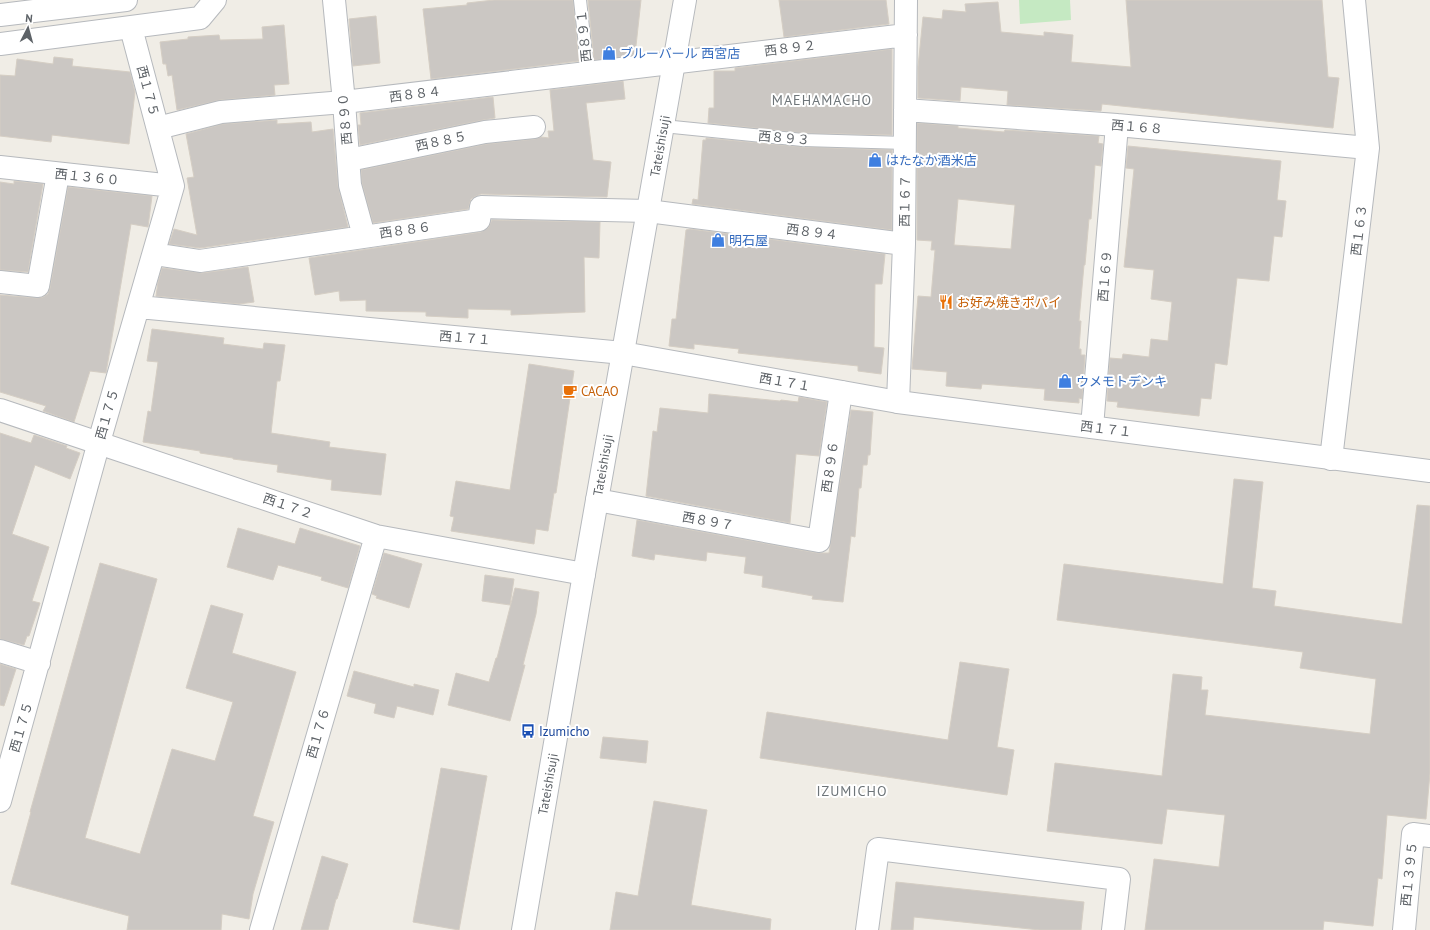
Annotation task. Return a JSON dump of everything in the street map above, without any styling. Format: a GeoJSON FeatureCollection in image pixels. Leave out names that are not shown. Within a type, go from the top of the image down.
{"type":"FeatureCollection","features":[{"type":"Feature","properties":{"kind":"street"},"geometry":{"type":"LineString","coordinates":[[0,15],[126,0]]}},
{"type":"Feature","properties":{"kind":"street"},"geometry":{"type":"LineString","coordinates":[[0,44],[200,18],[215,0]]}},
{"type":"Feature","properties":{"kind":"street","name":"西８９０"},"geometry":{"type":"LineString","coordinates":[[334,0],[350,185],[364,236]]}},
{"type":"Feature","properties":{"kind":"street","name":"Tateishisuji"},"geometry":{"type":"LineString","coordinates":[[523,930],[685,0]]}},
{"type":"Feature","properties":{"kind":"street","name":"西１６７"},"geometry":{"type":"LineString","coordinates":[[898,402],[904,244],[906,0]]}},
{"type":"Feature","properties":{"kind":"street","name":"西１６３"},"geometry":{"type":"LineString","coordinates":[[1330,459],[1368,148],[1354,0]]}},
{"type":"Feature","properties":{"kind":"street","name":"西１７５"},"geometry":{"type":"LineString","coordinates":[[0,801],[99,442],[173,186],[131,28]]}},
{"type":"Feature","properties":{"kind":"street","name":"西８９２"},"geometry":{"type":"LineString","coordinates":[[674,62],[906,35]]}},
{"type":"Feature","properties":{"kind":"street","name":"西８８４"},"geometry":{"type":"LineString","coordinates":[[158,128],[221,112],[344,102],[674,62]]}},
{"type":"Feature","properties":{"kind":"street","name":"西１６８"},"geometry":{"type":"LineString","coordinates":[[905,110],[1117,125],[1368,148]]}},
{"type":"Feature","properties":{"kind":"street","name":"西１６９"},"geometry":{"type":"LineString","coordinates":[[1092,427],[1117,125]]}},
{"type":"Feature","properties":{"kind":"street","name":"西８８５"},"geometry":{"type":"LineString","coordinates":[[349,160],[485,132],[534,127]]}},
{"type":"Feature","properties":{"kind":"street","name":"西１３６０"},"geometry":{"type":"LineString","coordinates":[[0,167],[173,186]]}},
{"type":"Feature","properties":{"kind":"street"},"geometry":{"type":"LineString","coordinates":[[0,282],[38,286],[58,174]]}},
{"type":"Feature","properties":{"kind":"street","name":"西８８６"},"geometry":{"type":"LineString","coordinates":[[154,254],[200,261],[478,220],[480,207],[648,211]]}},
{"type":"Feature","properties":{"kind":"street","name":"西８９４"},"geometry":{"type":"LineString","coordinates":[[648,211],[904,244]]}},
{"type":"Feature","properties":{"kind":"street","name":"西１７１"},"geometry":{"type":"LineString","coordinates":[[139,307],[623,353],[898,402],[1430,471]]}},
{"type":"Feature","properties":{"kind":"street","name":"西８９６"},"geometry":{"type":"LineString","coordinates":[[819,541],[841,392]]}},
{"type":"Feature","properties":{"kind":"street","name":"西１７２"},"geometry":{"type":"LineString","coordinates":[[0,410],[376,536],[584,574]]}},
{"type":"Feature","properties":{"kind":"street","name":"西８９７"},"geometry":{"type":"LineString","coordinates":[[597,500],[819,541]]}},
{"type":"Feature","properties":{"kind":"street","name":"西１７６"},"geometry":{"type":"LineString","coordinates":[[261,930],[376,536]]}},
{"type":"Feature","properties":{"kind":"street"},"geometry":{"type":"LineString","coordinates":[[0,651],[39,663]]}},
{"type":"Feature","properties":{"kind":"street","name":"西１３９５"},"geometry":{"type":"LineString","coordinates":[[1404,930],[1413,834],[1430,836]]}},
{"type":"Feature","properties":{"kind":"street"},"geometry":{"type":"LineString","coordinates":[[867,930],[878,849],[1119,879],[1113,930]]}},
{"type":"Feature","properties":{"kind":"lane","name":"西８９１"},"geometry":{"type":"LineString","coordinates":[[580,0],[588,73]]}},
{"type":"Feature","properties":{"kind":"lane","name":"西８９３"},"geometry":{"type":"LineString","coordinates":[[663,126],[803,140],[906,143]]}},
{"type":"Feature","properties":{"kind":"green space"},"geometry":{"type":"Polygon","coordinates":[[[1019,0],[1070,0],[1071,20],[1020,24],[1019,0]]]}},
{"type":"Feature","properties":{"kind":"building"},"geometry":{"type":"Polygon","coordinates":[[[494,0],[573,0],[579,61],[431,79],[423,9],[467,5],[467,3],[494,0]]]}},
{"type":"Feature","properties":{"kind":"building"},"geometry":{"type":"Polygon","coordinates":[[[588,0],[641,0],[635,55],[594,60],[588,0]]]}},
{"type":"Feature","properties":{"kind":"building"},"geometry":{"type":"Polygon","coordinates":[[[779,0],[886,0],[889,24],[784,37],[779,0]]]}},
{"type":"Feature","properties":{"kind":"building"},"geometry":{"type":"Polygon","coordinates":[[[1126,0],[1322,0],[1328,77],[1339,78],[1333,128],[1102,104],[1101,111],[1007,105],[1008,91],[961,87],[960,101],[918,98],[918,67],[923,17],[942,19],[943,10],[966,12],[965,4],[998,2],[1001,32],[1044,36],[1044,32],[1073,35],[1071,62],[1131,67],[1126,0]]]}},
{"type":"Feature","properties":{"kind":"building"},"geometry":{"type":"Polygon","coordinates":[[[376,16],[380,63],[353,66],[349,19],[376,16]]]}},
{"type":"Feature","properties":{"kind":"building"},"geometry":{"type":"Polygon","coordinates":[[[284,25],[289,84],[274,85],[275,95],[220,100],[177,110],[172,75],[168,76],[166,64],[163,64],[160,42],[188,39],[188,37],[219,35],[220,40],[263,39],[262,27],[284,25]]]}},
{"type":"Feature","properties":{"kind":"building"},"geometry":{"type":"Polygon","coordinates":[[[892,49],[892,135],[803,133],[708,123],[709,108],[714,108],[714,71],[735,71],[735,68],[892,49]]]}},
{"type":"Feature","properties":{"kind":"building"},"geometry":{"type":"Polygon","coordinates":[[[54,57],[73,59],[72,66],[130,72],[135,92],[129,144],[52,135],[51,142],[0,136],[0,75],[15,76],[17,59],[53,64],[54,57]]]}},
{"type":"Feature","properties":{"kind":"building"},"geometry":{"type":"Polygon","coordinates":[[[623,81],[625,99],[586,103],[593,160],[611,162],[607,197],[481,194],[471,199],[468,209],[373,223],[362,183],[361,170],[487,144],[535,139],[541,137],[549,138],[548,131],[554,131],[550,90],[623,81]]]}},
{"type":"Feature","properties":{"kind":"building"},"geometry":{"type":"Polygon","coordinates":[[[493,97],[495,118],[360,145],[358,125],[361,125],[360,113],[493,97]]]}},
{"type":"Feature","properties":{"kind":"building"},"geometry":{"type":"Polygon","coordinates":[[[277,120],[277,124],[311,122],[312,132],[333,129],[338,186],[348,227],[200,248],[169,244],[174,229],[197,235],[187,178],[194,177],[186,134],[223,124],[277,120]]]}},
{"type":"Feature","properties":{"kind":"building"},"geometry":{"type":"Polygon","coordinates":[[[917,123],[958,126],[958,128],[1004,132],[1005,130],[1099,136],[1098,143],[1103,144],[1101,166],[1095,165],[1091,219],[1089,219],[1079,321],[1081,321],[1079,349],[1081,349],[1081,355],[1085,355],[1082,399],[1079,398],[1079,403],[1044,400],[1045,389],[982,384],[981,389],[946,386],[947,372],[912,369],[918,296],[931,297],[935,250],[931,250],[932,241],[917,240],[917,123]],[[958,199],[954,245],[1011,249],[1015,205],[958,199]]]}},
{"type":"Feature","properties":{"kind":"building"},"geometry":{"type":"Polygon","coordinates":[[[706,138],[802,147],[892,150],[892,230],[692,204],[693,199],[698,200],[703,140],[706,140],[706,138]]]}},
{"type":"Feature","properties":{"kind":"building"},"geometry":{"type":"Polygon","coordinates":[[[1128,146],[1281,161],[1277,200],[1286,201],[1282,237],[1274,236],[1269,281],[1237,278],[1227,365],[1215,363],[1211,399],[1201,398],[1199,416],[1117,407],[1118,402],[1107,401],[1110,358],[1122,359],[1123,354],[1149,357],[1151,339],[1168,341],[1172,302],[1151,299],[1154,270],[1124,267],[1134,169],[1126,168],[1128,146]]]}},
{"type":"Feature","properties":{"kind":"building"},"geometry":{"type":"Polygon","coordinates":[[[14,181],[43,184],[28,272],[0,270],[0,182],[14,184],[14,181]]]}},
{"type":"Feature","properties":{"kind":"building"},"geometry":{"type":"Polygon","coordinates":[[[68,187],[152,196],[148,227],[131,224],[106,373],[90,371],[74,422],[43,411],[46,406],[0,392],[0,295],[37,298],[48,294],[68,187]]]}},
{"type":"Feature","properties":{"kind":"building"},"geometry":{"type":"Polygon","coordinates":[[[492,220],[600,222],[599,258],[584,257],[585,312],[511,315],[511,310],[468,309],[468,318],[426,316],[426,312],[366,311],[366,300],[340,301],[339,291],[315,295],[309,258],[481,232],[488,228],[492,220]]]}},
{"type":"Feature","properties":{"kind":"building"},"geometry":{"type":"Polygon","coordinates":[[[690,229],[885,254],[882,284],[875,284],[874,347],[884,348],[881,374],[858,371],[858,366],[738,353],[739,349],[694,344],[694,349],[669,346],[672,319],[676,319],[686,230],[690,229]]]}},
{"type":"Feature","properties":{"kind":"building"},"geometry":{"type":"Polygon","coordinates":[[[248,267],[254,302],[239,304],[156,296],[162,268],[202,273],[248,267]]]}},
{"type":"Feature","properties":{"kind":"building"},"geometry":{"type":"Polygon","coordinates":[[[152,329],[224,338],[223,344],[263,349],[264,343],[285,345],[280,381],[277,381],[271,433],[330,442],[329,447],[386,454],[381,495],[331,490],[332,480],[277,472],[278,465],[233,459],[200,453],[200,451],[143,442],[148,411],[151,412],[158,362],[147,361],[152,329]]]}},
{"type":"Feature","properties":{"kind":"building"},"geometry":{"type":"Polygon","coordinates":[[[529,364],[574,371],[556,493],[554,493],[548,531],[536,529],[534,544],[451,531],[454,517],[450,516],[456,481],[510,490],[529,364]]]}},
{"type":"Feature","properties":{"kind":"building"},"geometry":{"type":"Polygon","coordinates":[[[709,394],[798,402],[799,397],[827,402],[819,456],[796,454],[790,523],[646,496],[653,431],[657,432],[660,408],[708,413],[709,394]]]}},
{"type":"Feature","properties":{"kind":"building"},"geometry":{"type":"Polygon","coordinates":[[[851,410],[873,412],[870,455],[868,455],[867,465],[863,465],[861,488],[859,488],[855,537],[851,536],[843,602],[812,599],[813,596],[762,587],[763,576],[744,573],[746,557],[707,552],[706,561],[655,554],[654,560],[632,556],[637,520],[817,553],[829,553],[851,410]]]}},
{"type":"Feature","properties":{"kind":"building"},"geometry":{"type":"Polygon","coordinates":[[[0,433],[31,443],[34,435],[67,446],[66,448],[80,453],[70,479],[35,465],[12,534],[49,547],[32,601],[40,603],[29,636],[27,636],[24,645],[0,639],[0,433]]]}},
{"type":"Feature","properties":{"kind":"building"},"geometry":{"type":"Polygon","coordinates":[[[1234,479],[1263,482],[1252,588],[1276,591],[1274,606],[1402,624],[1417,505],[1430,506],[1430,773],[1426,819],[1387,815],[1382,879],[1378,878],[1373,926],[1324,921],[1323,930],[1145,930],[1154,859],[1219,867],[1225,815],[1167,809],[1162,844],[1047,831],[1055,763],[1162,776],[1173,674],[1202,677],[1201,690],[1208,690],[1205,715],[1370,734],[1376,679],[1300,668],[1303,652],[1057,620],[1064,564],[1223,584],[1234,479]]]}},
{"type":"Feature","properties":{"kind":"building"},"geometry":{"type":"Polygon","coordinates":[[[238,528],[295,544],[300,528],[360,546],[348,588],[321,580],[322,577],[278,565],[273,580],[227,567],[238,528]]]}},
{"type":"Feature","properties":{"kind":"building"},"geometry":{"type":"Polygon","coordinates":[[[384,553],[422,564],[409,608],[376,598],[377,596],[372,594],[384,553]]]}},
{"type":"Feature","properties":{"kind":"building"},"geometry":{"type":"Polygon","coordinates":[[[100,563],[157,579],[85,838],[140,854],[172,749],[215,761],[233,702],[186,688],[211,605],[243,614],[232,653],[296,672],[253,816],[274,822],[253,894],[249,919],[222,914],[221,930],[127,930],[129,916],[11,884],[100,563]]]}},
{"type":"Feature","properties":{"kind":"building"},"geometry":{"type":"Polygon","coordinates":[[[485,575],[514,579],[510,605],[482,601],[485,575]]]}},
{"type":"Feature","properties":{"kind":"building"},"geometry":{"type":"Polygon","coordinates":[[[515,588],[539,592],[536,614],[523,665],[525,665],[510,721],[448,705],[456,673],[489,682],[497,658],[515,588]]]}},
{"type":"Feature","properties":{"kind":"building"},"geometry":{"type":"Polygon","coordinates":[[[960,662],[1009,669],[997,747],[1014,750],[1007,795],[760,758],[767,712],[948,740],[960,662]]]}},
{"type":"Feature","properties":{"kind":"building"},"geometry":{"type":"Polygon","coordinates":[[[0,664],[16,669],[4,706],[0,705],[0,664]]]}},
{"type":"Feature","properties":{"kind":"building"},"geometry":{"type":"Polygon","coordinates":[[[354,671],[414,687],[414,684],[439,690],[433,715],[397,706],[394,718],[374,713],[376,704],[347,696],[354,671]]]}},
{"type":"Feature","properties":{"kind":"building"},"geometry":{"type":"Polygon","coordinates":[[[603,737],[648,741],[646,763],[600,758],[603,737]]]}},
{"type":"Feature","properties":{"kind":"building"},"geometry":{"type":"Polygon","coordinates":[[[441,768],[487,776],[459,930],[413,922],[441,768]]]}},
{"type":"Feature","properties":{"kind":"building"},"geometry":{"type":"Polygon","coordinates":[[[654,801],[707,810],[691,905],[771,919],[770,930],[610,930],[616,892],[638,896],[654,801]]]}},
{"type":"Feature","properties":{"kind":"building"},"geometry":{"type":"Polygon","coordinates":[[[322,856],[348,864],[336,899],[328,930],[301,930],[322,856]]]}},
{"type":"Feature","properties":{"kind":"building"},"geometry":{"type":"Polygon","coordinates":[[[896,882],[1084,902],[1081,930],[1040,930],[914,917],[913,930],[891,930],[896,882]]]}},
{"type":"Feature","properties":{"kind":"place","name":"ブルーバール 西宮店"},"geometry":{"type":"Point","coordinates":[609,53]}},
{"type":"Feature","properties":{"kind":"place","name":"はたなか酒米店"},"geometry":{"type":"Point","coordinates":[875,160]}},
{"type":"Feature","properties":{"kind":"place","name":"明石屋"},"geometry":{"type":"Point","coordinates":[718,240]}},
{"type":"Feature","properties":{"kind":"place","name":"お好み焼きポパイ"},"geometry":{"type":"Point","coordinates":[946,302]}},
{"type":"Feature","properties":{"kind":"place","name":"ウメモトデンキ"},"geometry":{"type":"Point","coordinates":[1065,381]}},
{"type":"Feature","properties":{"kind":"place","name":"CACAO"},"geometry":{"type":"Point","coordinates":[570,391]}},
{"type":"Feature","properties":{"kind":"place","name":"Izumicho"},"geometry":{"type":"Point","coordinates":[528,731]}},
{"type":"Feature","properties":{"kind":"district","name":"MAEHAMACHO"},"geometry":{"type":"Point","coordinates":[822,100]}},
{"type":"Feature","properties":{"kind":"district","name":"IZUMICHO"},"geometry":{"type":"Point","coordinates":[852,791]}}]}
